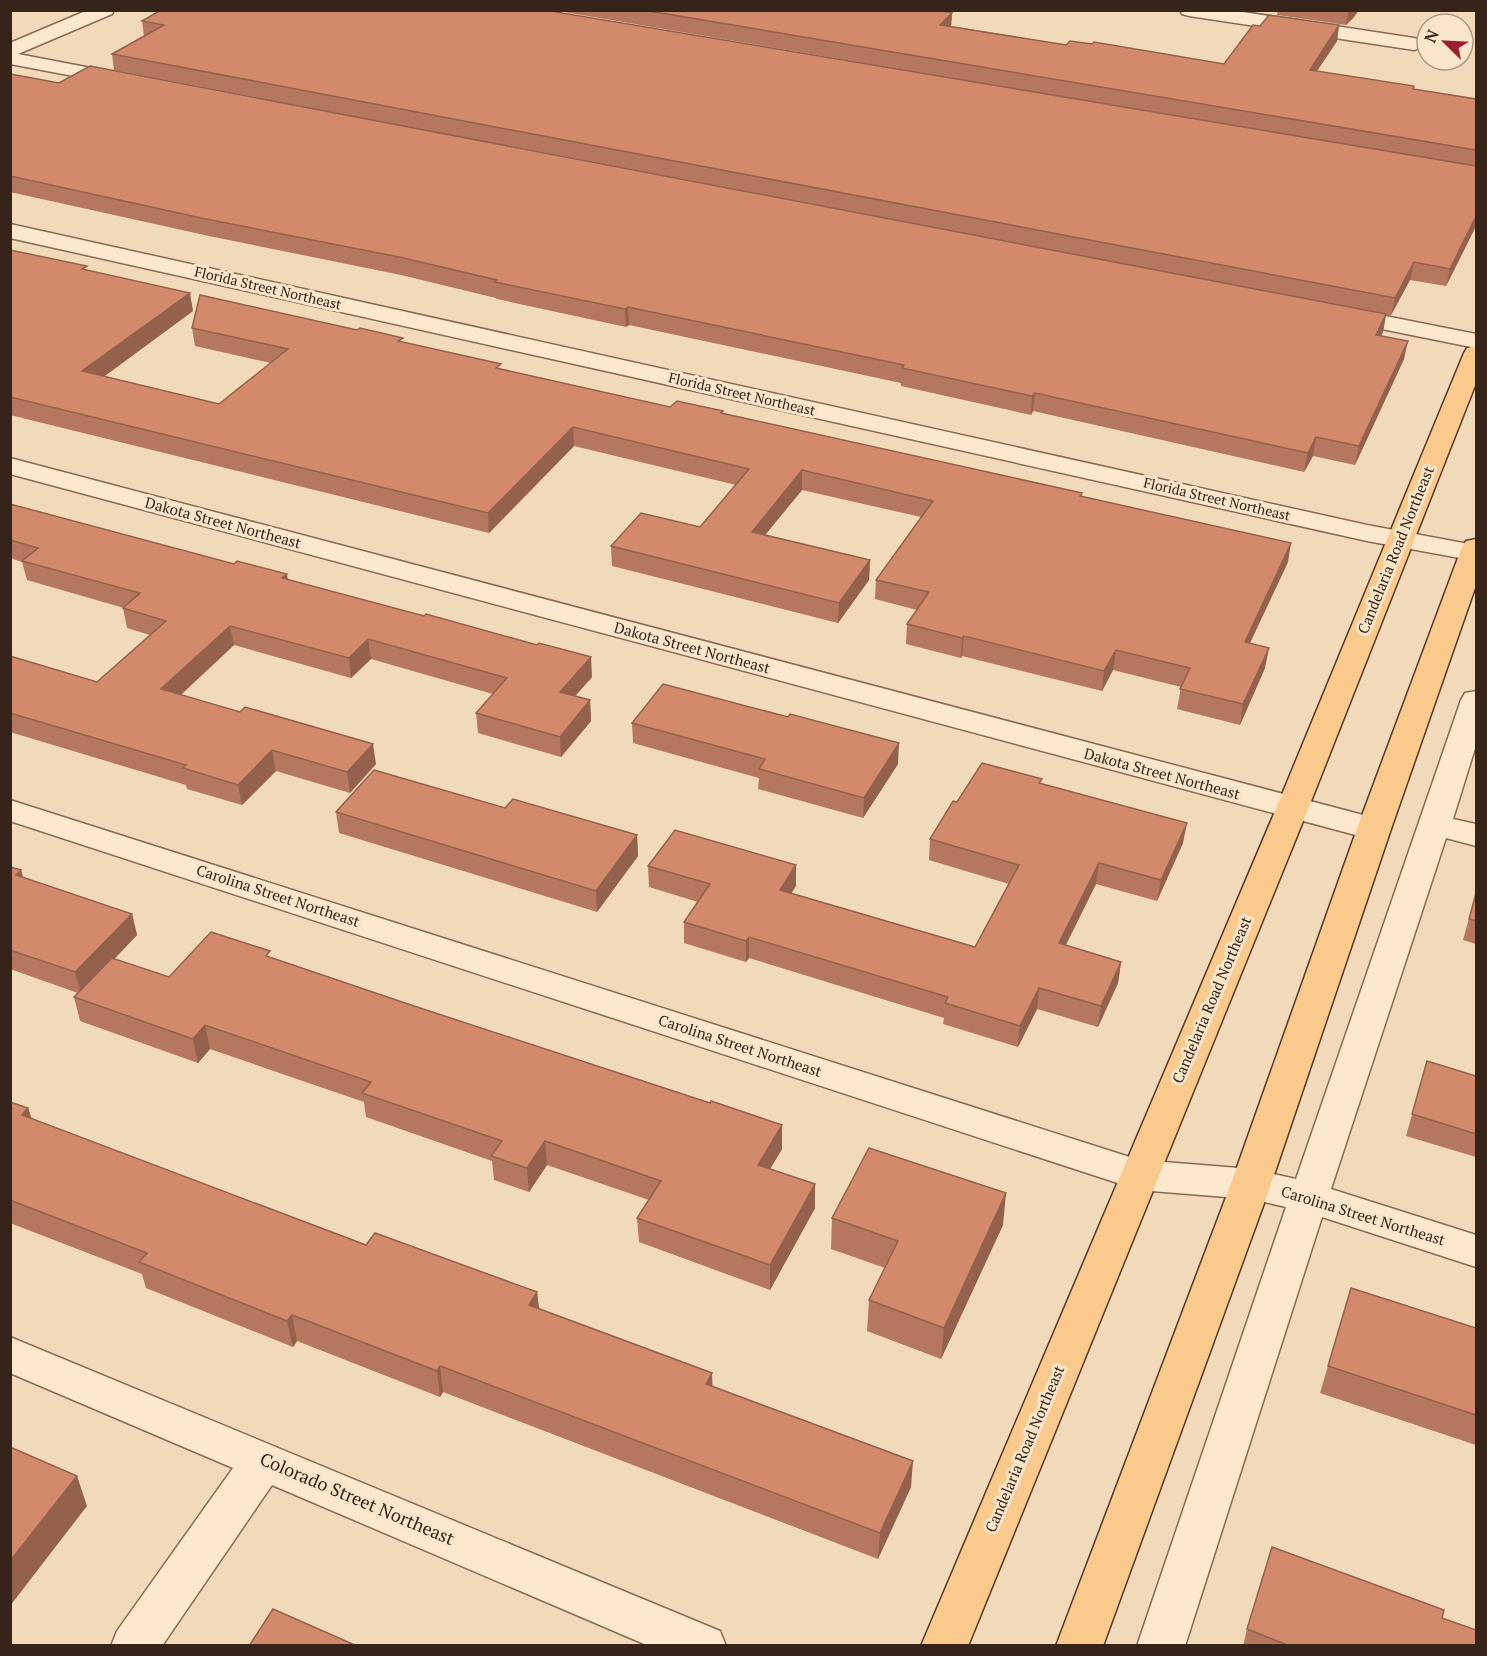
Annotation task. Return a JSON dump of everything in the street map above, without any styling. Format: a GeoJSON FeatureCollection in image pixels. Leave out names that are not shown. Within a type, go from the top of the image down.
{"type":"FeatureCollection","features":[{"type":"Feature","properties":{"kind":"main road","name":"Candelaria Road Northeast"},"geometry":{"type":"LineString","coordinates":[[944,1646],[1292,808],[1476,353]]}},
{"type":"Feature","properties":{"kind":"main road"},"geometry":{"type":"LineString","coordinates":[[1079,1646],[1251,1184],[1374,829],[1475,550]]}},
{"type":"Feature","properties":{"kind":"street"},"geometry":{"type":"LineString","coordinates":[[10,50],[105,10]]}},
{"type":"Feature","properties":{"kind":"street"},"geometry":{"type":"LineString","coordinates":[[1189,10],[1230,13],[1414,44]]}},
{"type":"Feature","properties":{"kind":"street"},"geometry":{"type":"LineString","coordinates":[[10,58],[142,83]]}},
{"type":"Feature","properties":{"kind":"street","name":"Florida Street Northeast"},"geometry":{"type":"LineString","coordinates":[[10,231],[1400,540],[1475,550]]}},
{"type":"Feature","properties":{"kind":"street"},"geometry":{"type":"LineString","coordinates":[[1315,310],[1476,341]]}},
{"type":"Feature","properties":{"kind":"street","name":"Dakota Street Northeast"},"geometry":{"type":"LineString","coordinates":[[10,466],[1374,829]]}},
{"type":"Feature","properties":{"kind":"street"},"geometry":{"type":"LineString","coordinates":[[1161,1646],[1476,700]]}},
{"type":"Feature","properties":{"kind":"street","name":"Carolina Street Northeast"},"geometry":{"type":"LineString","coordinates":[[10,810],[1139,1175],[1251,1184],[1309,1197],[1476,1251]]}},
{"type":"Feature","properties":{"kind":"street"},"geometry":{"type":"LineString","coordinates":[[1435,825],[1476,835]]}},
{"type":"Feature","properties":{"kind":"street","name":"Colorado Street Northeast"},"geometry":{"type":"LineString","coordinates":[[10,1354],[703,1646]]}},
{"type":"Feature","properties":{"kind":"street"},"geometry":{"type":"LineString","coordinates":[[134,1646],[264,1460]]}},
{"type":"Feature","properties":{"kind":"building"},"geometry":{"type":"Polygon","coordinates":[[[161,10],[544,10],[1476,166],[1476,216],[1450,269],[1414,262],[1395,298],[112,54],[164,25],[142,21],[161,10]]]}},
{"type":"Feature","properties":{"kind":"building"},"geometry":{"type":"Polygon","coordinates":[[[643,10],[937,10],[952,13],[940,25],[1066,45],[1070,41],[1092,44],[1094,42],[1224,64],[1253,25],[1260,26],[1269,15],[1339,25],[1310,70],[1414,86],[1413,89],[1476,99],[1476,150],[643,10]]]}},
{"type":"Feature","properties":{"kind":"building"},"geometry":{"type":"Polygon","coordinates":[[[90,66],[1386,314],[1376,335],[1408,341],[1359,446],[1316,437],[1308,453],[1035,393],[1032,396],[902,368],[904,365],[628,307],[625,309],[495,282],[497,280],[399,257],[206,219],[10,176],[10,74],[59,83],[90,66]]]}},
{"type":"Feature","properties":{"kind":"building"},"geometry":{"type":"Polygon","coordinates":[[[10,250],[87,266],[82,269],[190,293],[82,371],[219,404],[288,349],[192,328],[200,295],[403,338],[398,341],[501,364],[496,368],[670,407],[677,401],[723,411],[721,413],[1082,493],[1080,496],[1291,543],[1245,642],[1269,648],[1243,704],[1180,689],[1190,668],[1116,650],[1104,671],[907,624],[929,592],[876,580],[933,501],[802,470],[752,532],[870,560],[839,603],[611,546],[641,513],[700,527],[749,469],[573,427],[488,513],[10,397],[10,250]]]}},
{"type":"Feature","properties":{"kind":"building"},"geometry":{"type":"Polygon","coordinates":[[[10,504],[234,564],[237,561],[287,574],[282,578],[424,616],[426,614],[537,645],[539,643],[591,657],[560,692],[590,700],[560,737],[476,713],[507,678],[368,639],[349,658],[230,626],[161,689],[240,712],[245,707],[373,744],[347,772],[272,750],[238,785],[183,768],[186,765],[10,713],[10,656],[97,682],[166,621],[123,608],[140,593],[22,561],[38,548],[10,540],[10,504]]]}},
{"type":"Feature","properties":{"kind":"building"},"geometry":{"type":"Polygon","coordinates":[[[663,684],[899,743],[864,798],[759,769],[765,759],[632,723],[663,684]]]}},
{"type":"Feature","properties":{"kind":"building"},"geometry":{"type":"Polygon","coordinates":[[[982,763],[1042,779],[1039,783],[1187,823],[1161,880],[1099,863],[1059,943],[1121,962],[1101,1006],[1039,988],[1020,1026],[945,1003],[948,997],[749,937],[746,941],[684,922],[710,884],[648,866],[675,830],[796,865],[780,890],[975,947],[1019,865],[930,839],[953,801],[957,802],[982,763]]]}},
{"type":"Feature","properties":{"kind":"building"},"geometry":{"type":"Polygon","coordinates":[[[374,770],[505,808],[513,799],[637,835],[596,891],[336,812],[374,770]]]}},
{"type":"Feature","properties":{"kind":"building"},"geometry":{"type":"Polygon","coordinates":[[[10,867],[21,870],[16,875],[132,914],[75,972],[10,950],[10,867]]]}},
{"type":"Feature","properties":{"kind":"building"},"geometry":{"type":"Polygon","coordinates":[[[1476,893],[1476,921],[1469,919],[1476,893]]]}},
{"type":"Feature","properties":{"kind":"building"},"geometry":{"type":"Polygon","coordinates":[[[211,932],[270,951],[266,956],[782,1125],[758,1165],[815,1184],[770,1265],[637,1218],[661,1181],[545,1141],[527,1168],[491,1156],[502,1141],[362,1093],[371,1082],[205,1025],[193,1039],[74,997],[112,958],[169,977],[211,932]]]}},
{"type":"Feature","properties":{"kind":"building"},"geometry":{"type":"Polygon","coordinates":[[[1427,1061],[1476,1076],[1476,1134],[1412,1114],[1427,1061]]]}},
{"type":"Feature","properties":{"kind":"building"},"geometry":{"type":"Polygon","coordinates":[[[10,1102],[28,1108],[22,1115],[366,1245],[375,1233],[537,1292],[529,1305],[712,1373],[706,1384],[913,1461],[880,1533],[440,1366],[437,1371],[292,1315],[287,1321],[139,1262],[147,1253],[10,1200],[10,1102]]]}},
{"type":"Feature","properties":{"kind":"building"},"geometry":{"type":"Polygon","coordinates":[[[869,1148],[1006,1193],[944,1328],[869,1300],[898,1241],[832,1218],[869,1148]]]}},
{"type":"Feature","properties":{"kind":"building"},"geometry":{"type":"Polygon","coordinates":[[[1351,1288],[1476,1328],[1476,1415],[1328,1366],[1351,1288]]]}},
{"type":"Feature","properties":{"kind":"building"},"geometry":{"type":"Polygon","coordinates":[[[10,1447],[77,1476],[10,1561],[10,1447]]]}},
{"type":"Feature","properties":{"kind":"building"},"geometry":{"type":"Polygon","coordinates":[[[1272,1547],[1444,1610],[1442,1618],[1476,1630],[1476,1646],[1290,1646],[1247,1629],[1272,1547]]]}},
{"type":"Feature","properties":{"kind":"building"},"geometry":{"type":"Polygon","coordinates":[[[273,1609],[357,1646],[249,1646],[273,1609]]]}}]}
